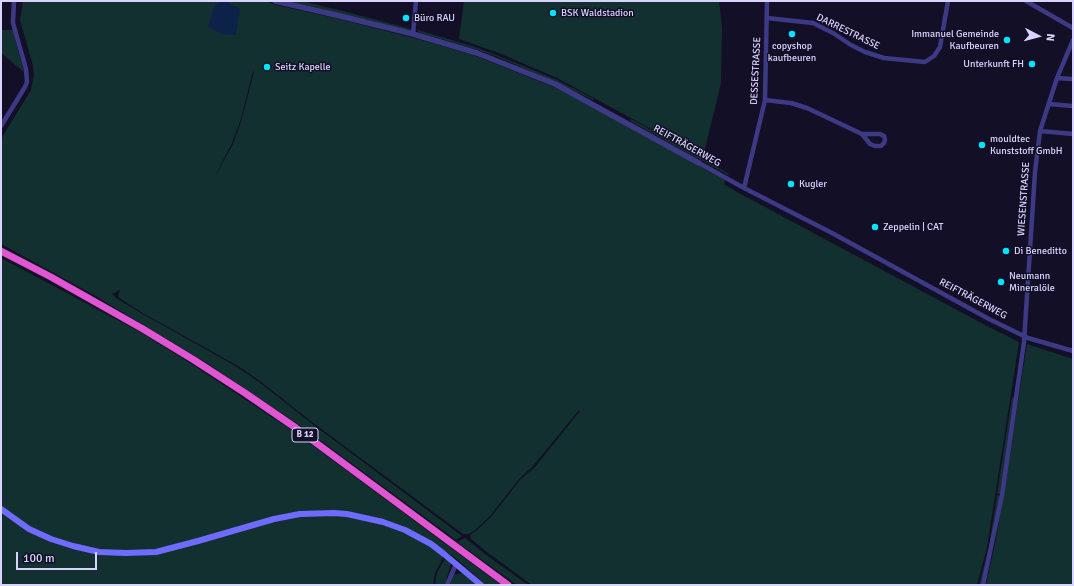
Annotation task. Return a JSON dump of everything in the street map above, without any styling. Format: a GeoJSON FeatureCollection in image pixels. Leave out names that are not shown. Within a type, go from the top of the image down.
{"type":"FeatureCollection","features":[{"type":"Feature","properties":{"kind":"highway","name":"B 12"},"geometry":{"type":"LineString","coordinates":[[2,252],[51,277],[143,329],[245,393],[296,428],[508,585]]}},
{"type":"Feature","properties":{"kind":"main road"},"geometry":{"type":"LineString","coordinates":[[1,509],[29,529],[51,539],[72,546],[99,552],[126,554],[156,552],[262,522],[300,514],[347,514],[383,522],[405,530],[431,544],[481,585]]}},
{"type":"Feature","properties":{"kind":"street"},"geometry":{"type":"LineString","coordinates":[[1,126],[27,82],[26,69],[13,23],[14,1]]}},
{"type":"Feature","properties":{"kind":"street","name":"REIFTRÄGERWEG"},"geometry":{"type":"LineString","coordinates":[[276,1],[413,34],[477,53],[555,84],[744,188],[983,316],[1024,336],[1073,351]]}},
{"type":"Feature","properties":{"kind":"street"},"geometry":{"type":"LineString","coordinates":[[413,34],[416,1]]}},
{"type":"Feature","properties":{"kind":"street","name":"DESSESTRASSE"},"geometry":{"type":"LineString","coordinates":[[744,188],[765,100],[768,1]]}},
{"type":"Feature","properties":{"kind":"street","name":"DARRESTRASSE"},"geometry":{"type":"LineString","coordinates":[[767,18],[813,23],[833,32],[851,45],[865,52],[884,58],[925,62],[934,56],[940,47],[948,1]]}},
{"type":"Feature","properties":{"kind":"street"},"geometry":{"type":"LineString","coordinates":[[1026,1],[1073,28]]}},
{"type":"Feature","properties":{"kind":"street","name":"WIESENSTRASSE"},"geometry":{"type":"LineString","coordinates":[[983,585],[1002,495],[1024,342],[1035,172],[1040,131],[1057,78],[1070,51],[1073,40]]}},
{"type":"Feature","properties":{"kind":"street"},"geometry":{"type":"LineString","coordinates":[[1057,78],[1073,79]]}},
{"type":"Feature","properties":{"kind":"street"},"geometry":{"type":"LineString","coordinates":[[765,100],[791,103],[862,134],[880,134],[884,136],[885,140],[881,146],[876,146],[870,144],[862,134]]}},
{"type":"Feature","properties":{"kind":"street"},"geometry":{"type":"LineString","coordinates":[[1049,104],[1073,106]]}},
{"type":"Feature","properties":{"kind":"street"},"geometry":{"type":"LineString","coordinates":[[1040,131],[1073,134]]}},
{"type":"Feature","properties":{"kind":"street"},"geometry":{"type":"LineString","coordinates":[[447,585],[456,564]]}},
{"type":"Feature","properties":{"kind":"green space"},"geometry":{"type":"Polygon","coordinates":[[[23,1],[266,1],[276,5],[335,18],[429,42],[476,56],[554,87],[632,128],[725,180],[724,184],[737,192],[1019,342],[987,547],[977,585],[532,585],[487,552],[471,539],[470,535],[491,517],[520,480],[535,467],[580,411],[579,410],[533,466],[519,479],[490,516],[469,534],[463,534],[312,422],[260,381],[238,366],[141,312],[118,297],[120,290],[112,294],[141,313],[237,367],[259,382],[311,423],[462,536],[456,540],[298,424],[210,365],[94,295],[1,244],[1,139],[31,90],[34,75],[33,66],[20,20],[23,1]],[[253,71],[240,122],[232,143],[214,178],[233,144],[241,122],[254,72],[253,71]]]}},
{"type":"Feature","properties":{"kind":"green space"},"geometry":{"type":"Polygon","coordinates":[[[289,1],[301,1],[339,10],[411,29],[411,31],[289,1]]]}},
{"type":"Feature","properties":{"kind":"green space"},"geometry":{"type":"Polygon","coordinates":[[[464,1],[719,1],[722,28],[721,83],[703,157],[557,78],[499,53],[459,39],[464,1]]]}},
{"type":"Feature","properties":{"kind":"green space"},"geometry":{"type":"Polygon","coordinates":[[[1,30],[13,30],[24,72],[1,53],[1,30]]]}},
{"type":"Feature","properties":{"kind":"green space"},"geometry":{"type":"Polygon","coordinates":[[[418,30],[499,56],[557,80],[594,99],[593,100],[498,57],[418,32],[418,30]]]}},
{"type":"Feature","properties":{"kind":"green space"},"geometry":{"type":"Polygon","coordinates":[[[631,119],[729,174],[728,175],[630,121],[631,119]]]}},
{"type":"Feature","properties":{"kind":"green space"},"geometry":{"type":"Polygon","coordinates":[[[1,258],[140,332],[193,365],[293,431],[501,585],[486,585],[458,560],[432,542],[385,520],[347,511],[347,517],[383,524],[404,532],[430,546],[444,556],[435,573],[433,585],[1,585],[1,258]]]}},
{"type":"Feature","properties":{"kind":"green space"},"geometry":{"type":"Polygon","coordinates":[[[1027,344],[1073,359],[1073,585],[986,585],[996,539],[1027,344]]]}},
{"type":"Feature","properties":{"kind":"green space"},"geometry":{"type":"Polygon","coordinates":[[[1012,397],[1015,398],[1000,494],[997,494],[1012,397]]]}},
{"type":"Feature","properties":{"kind":"green space"},"geometry":{"type":"Polygon","coordinates":[[[997,495],[1000,496],[990,547],[981,585],[979,585],[989,547],[997,495]]]}},
{"type":"Feature","properties":{"kind":"green space"},"geometry":{"type":"Polygon","coordinates":[[[465,538],[528,585],[517,585],[457,542],[465,538]]]}},
{"type":"Feature","properties":{"kind":"green space"},"geometry":{"type":"Polygon","coordinates":[[[445,558],[451,563],[445,585],[435,585],[437,573],[445,558]]]}},
{"type":"Feature","properties":{"kind":"green space"},"geometry":{"type":"Polygon","coordinates":[[[463,573],[476,585],[450,585],[453,575],[463,573]]]}},
{"type":"Feature","properties":{"kind":"water"},"geometry":{"type":"Polygon","coordinates":[[[225,1],[240,9],[236,35],[222,34],[208,27],[213,10],[217,3],[225,1]]]}},
{"type":"Feature","properties":{"kind":"place","name":"BSK Waldstadion"},"geometry":{"type":"Point","coordinates":[553,13]}},
{"type":"Feature","properties":{"kind":"place","name":"Büro RAU"},"geometry":{"type":"Point","coordinates":[406,18]}},
{"type":"Feature","properties":{"kind":"place","name":"copyshop kaufbeuren"},"geometry":{"type":"Point","coordinates":[792,34]}},
{"type":"Feature","properties":{"kind":"place","name":"Immanuel Gemeinde Kaufbeuren"},"geometry":{"type":"Point","coordinates":[1007,40]}},
{"type":"Feature","properties":{"kind":"place","name":"Unterkunft FH"},"geometry":{"type":"Point","coordinates":[1032,64]}},
{"type":"Feature","properties":{"kind":"place","name":"Seitz Kapelle"},"geometry":{"type":"Point","coordinates":[267,67]}},
{"type":"Feature","properties":{"kind":"place","name":"mouldtec Kunststoff GmbH"},"geometry":{"type":"Point","coordinates":[982,145]}},
{"type":"Feature","properties":{"kind":"place","name":"Kugler"},"geometry":{"type":"Point","coordinates":[791,184]}},
{"type":"Feature","properties":{"kind":"place","name":"Zeppelin | CAT"},"geometry":{"type":"Point","coordinates":[875,227]}},
{"type":"Feature","properties":{"kind":"place","name":"Di Beneditto"},"geometry":{"type":"Point","coordinates":[1006,251]}},
{"type":"Feature","properties":{"kind":"place","name":"Neumann Mineralöle"},"geometry":{"type":"Point","coordinates":[1001,282]}}]}
